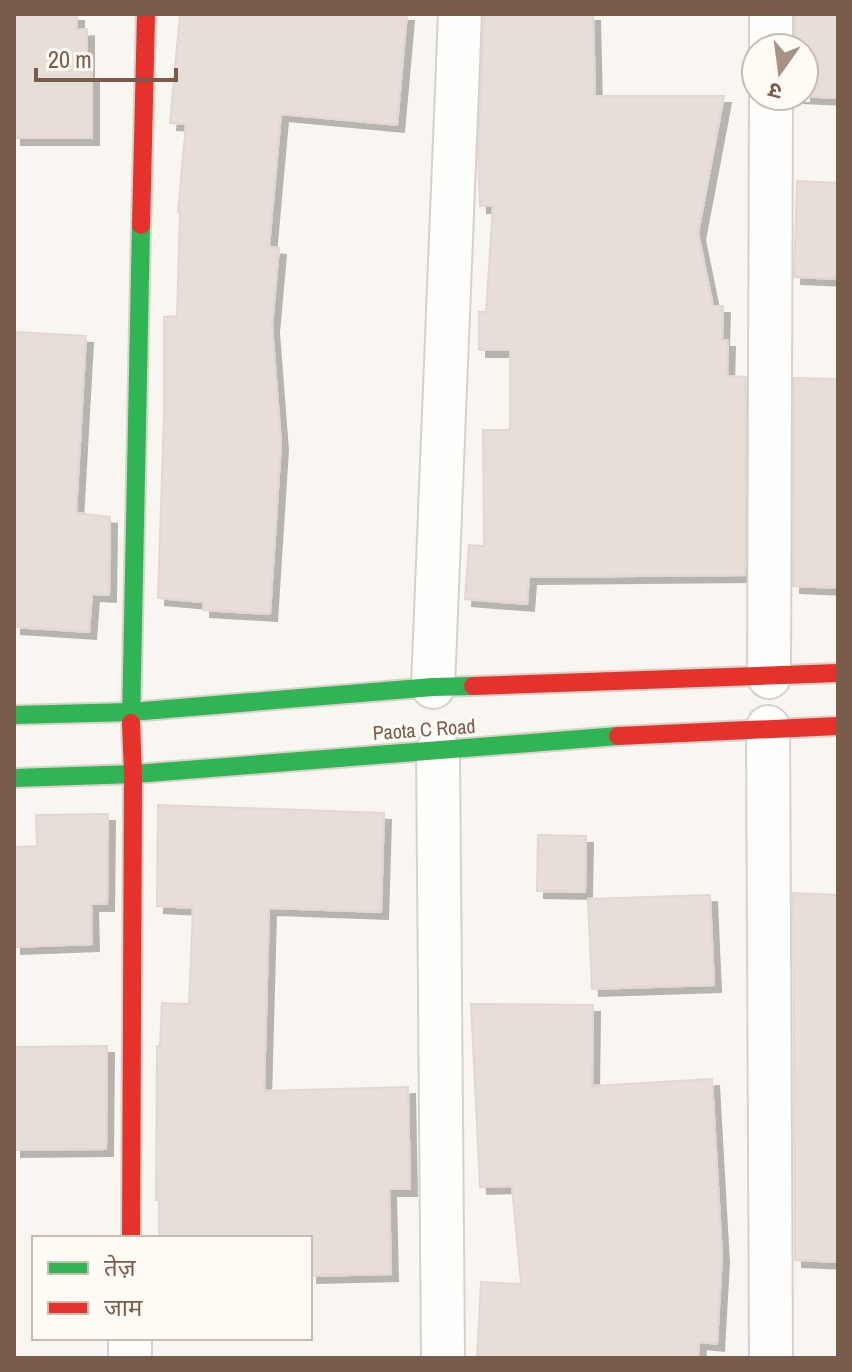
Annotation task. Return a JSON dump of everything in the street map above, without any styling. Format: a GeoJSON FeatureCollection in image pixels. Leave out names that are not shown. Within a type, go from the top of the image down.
{"type":"FeatureCollection","features":[{"type":"Feature","properties":{"kind":"street"},"geometry":{"type":"LineString","coordinates":[[131,1236],[131,712],[146,14]]}},
{"type":"Feature","properties":{"kind":"street"},"geometry":{"type":"LineString","coordinates":[[433,687],[460,14]]}},
{"type":"Feature","properties":{"kind":"street"},"geometry":{"type":"LineString","coordinates":[[769,677],[771,112]]}},
{"type":"Feature","properties":{"kind":"street"},"geometry":{"type":"LineString","coordinates":[[14,715],[131,712],[433,687],[838,673]]}},
{"type":"Feature","properties":{"kind":"street","name":"Paota C Road"},"geometry":{"type":"LineString","coordinates":[[14,778],[133,774],[768,727],[838,726]]}},
{"type":"Feature","properties":{"kind":"street"},"geometry":{"type":"LineString","coordinates":[[768,727],[771,1358]]}},
{"type":"Feature","properties":{"kind":"street"},"geometry":{"type":"LineString","coordinates":[[438,750],[443,1358]]}},
{"type":"Feature","properties":{"kind":"building"},"geometry":{"type":"Polygon","coordinates":[[[14,14],[77,14],[77,30],[87,29],[87,73],[92,72],[92,138],[14,138],[14,14]]]}},
{"type":"Feature","properties":{"kind":"building"},"geometry":{"type":"Polygon","coordinates":[[[180,14],[407,14],[397,125],[281,114],[269,247],[279,248],[272,326],[281,443],[270,614],[203,610],[203,602],[158,598],[164,317],[177,316],[178,212],[186,124],[170,123],[180,14]]]}},
{"type":"Feature","properties":{"kind":"building"},"geometry":{"type":"Polygon","coordinates":[[[484,14],[593,14],[595,96],[724,96],[698,233],[713,306],[723,306],[722,340],[728,340],[727,376],[746,377],[745,575],[529,577],[527,604],[465,599],[469,545],[484,546],[483,430],[510,430],[510,350],[479,350],[479,312],[486,312],[493,206],[480,206],[478,155],[484,14]]]}},
{"type":"Feature","properties":{"kind":"building"},"geometry":{"type":"Polygon","coordinates":[[[795,14],[838,14],[838,98],[820,97],[820,32],[795,32],[795,14]]]}},
{"type":"Feature","properties":{"kind":"building"},"geometry":{"type":"Polygon","coordinates":[[[797,181],[838,183],[838,279],[794,277],[797,181]]]}},
{"type":"Feature","properties":{"kind":"building"},"geometry":{"type":"Polygon","coordinates":[[[16,332],[86,336],[76,513],[110,517],[109,595],[92,594],[89,632],[14,627],[16,332]]]}},
{"type":"Feature","properties":{"kind":"building"},"geometry":{"type":"Polygon","coordinates":[[[794,378],[838,379],[838,588],[793,586],[794,378]]]}},
{"type":"Feature","properties":{"kind":"building"},"geometry":{"type":"Polygon","coordinates":[[[158,805],[384,813],[381,912],[269,908],[264,1091],[408,1087],[410,1189],[389,1189],[391,1274],[312,1276],[312,1236],[159,1236],[159,1200],[156,1200],[157,1046],[160,1046],[162,1003],[189,1004],[193,908],[157,906],[158,805]]]}},
{"type":"Feature","properties":{"kind":"building"},"geometry":{"type":"Polygon","coordinates":[[[108,814],[107,904],[91,904],[92,944],[14,947],[14,847],[37,846],[36,815],[108,814]]]}},
{"type":"Feature","properties":{"kind":"building"},"geometry":{"type":"Polygon","coordinates":[[[538,835],[586,836],[585,892],[537,891],[538,835]]]}},
{"type":"Feature","properties":{"kind":"building"},"geometry":{"type":"Polygon","coordinates":[[[793,893],[838,895],[838,1262],[795,1260],[793,893]]]}},
{"type":"Feature","properties":{"kind":"building"},"geometry":{"type":"Polygon","coordinates":[[[710,895],[714,985],[592,989],[588,899],[710,895]]]}},
{"type":"Feature","properties":{"kind":"building"},"geometry":{"type":"Polygon","coordinates":[[[471,1004],[593,1005],[592,1086],[712,1079],[722,1256],[717,1344],[699,1342],[698,1358],[477,1358],[481,1282],[521,1284],[512,1186],[480,1187],[471,1004]]]}},
{"type":"Feature","properties":{"kind":"building"},"geometry":{"type":"Polygon","coordinates":[[[107,1046],[106,1149],[14,1150],[14,1047],[107,1046]]]}},
{"type":"Feature","properties":{"kind":"traffic: fast"},"geometry":{"type":"LineString","coordinates":[[131,723],[141,225]]}},
{"type":"Feature","properties":{"kind":"traffic: fast"},"geometry":{"type":"LineString","coordinates":[[14,715],[131,712],[473,686]]}},
{"type":"Feature","properties":{"kind":"traffic: fast"},"geometry":{"type":"LineString","coordinates":[[14,778],[135,774],[618,736]]}},
{"type":"Feature","properties":{"kind":"traffic: jam"},"geometry":{"type":"LineString","coordinates":[[141,225],[146,14]]}},
{"type":"Feature","properties":{"kind":"traffic: jam"},"geometry":{"type":"LineString","coordinates":[[473,686],[838,673]]}},
{"type":"Feature","properties":{"kind":"traffic: jam"},"geometry":{"type":"LineString","coordinates":[[131,723],[131,1236]]}},
{"type":"Feature","properties":{"kind":"traffic: jam"},"geometry":{"type":"LineString","coordinates":[[618,736],[838,726]]}}]}
